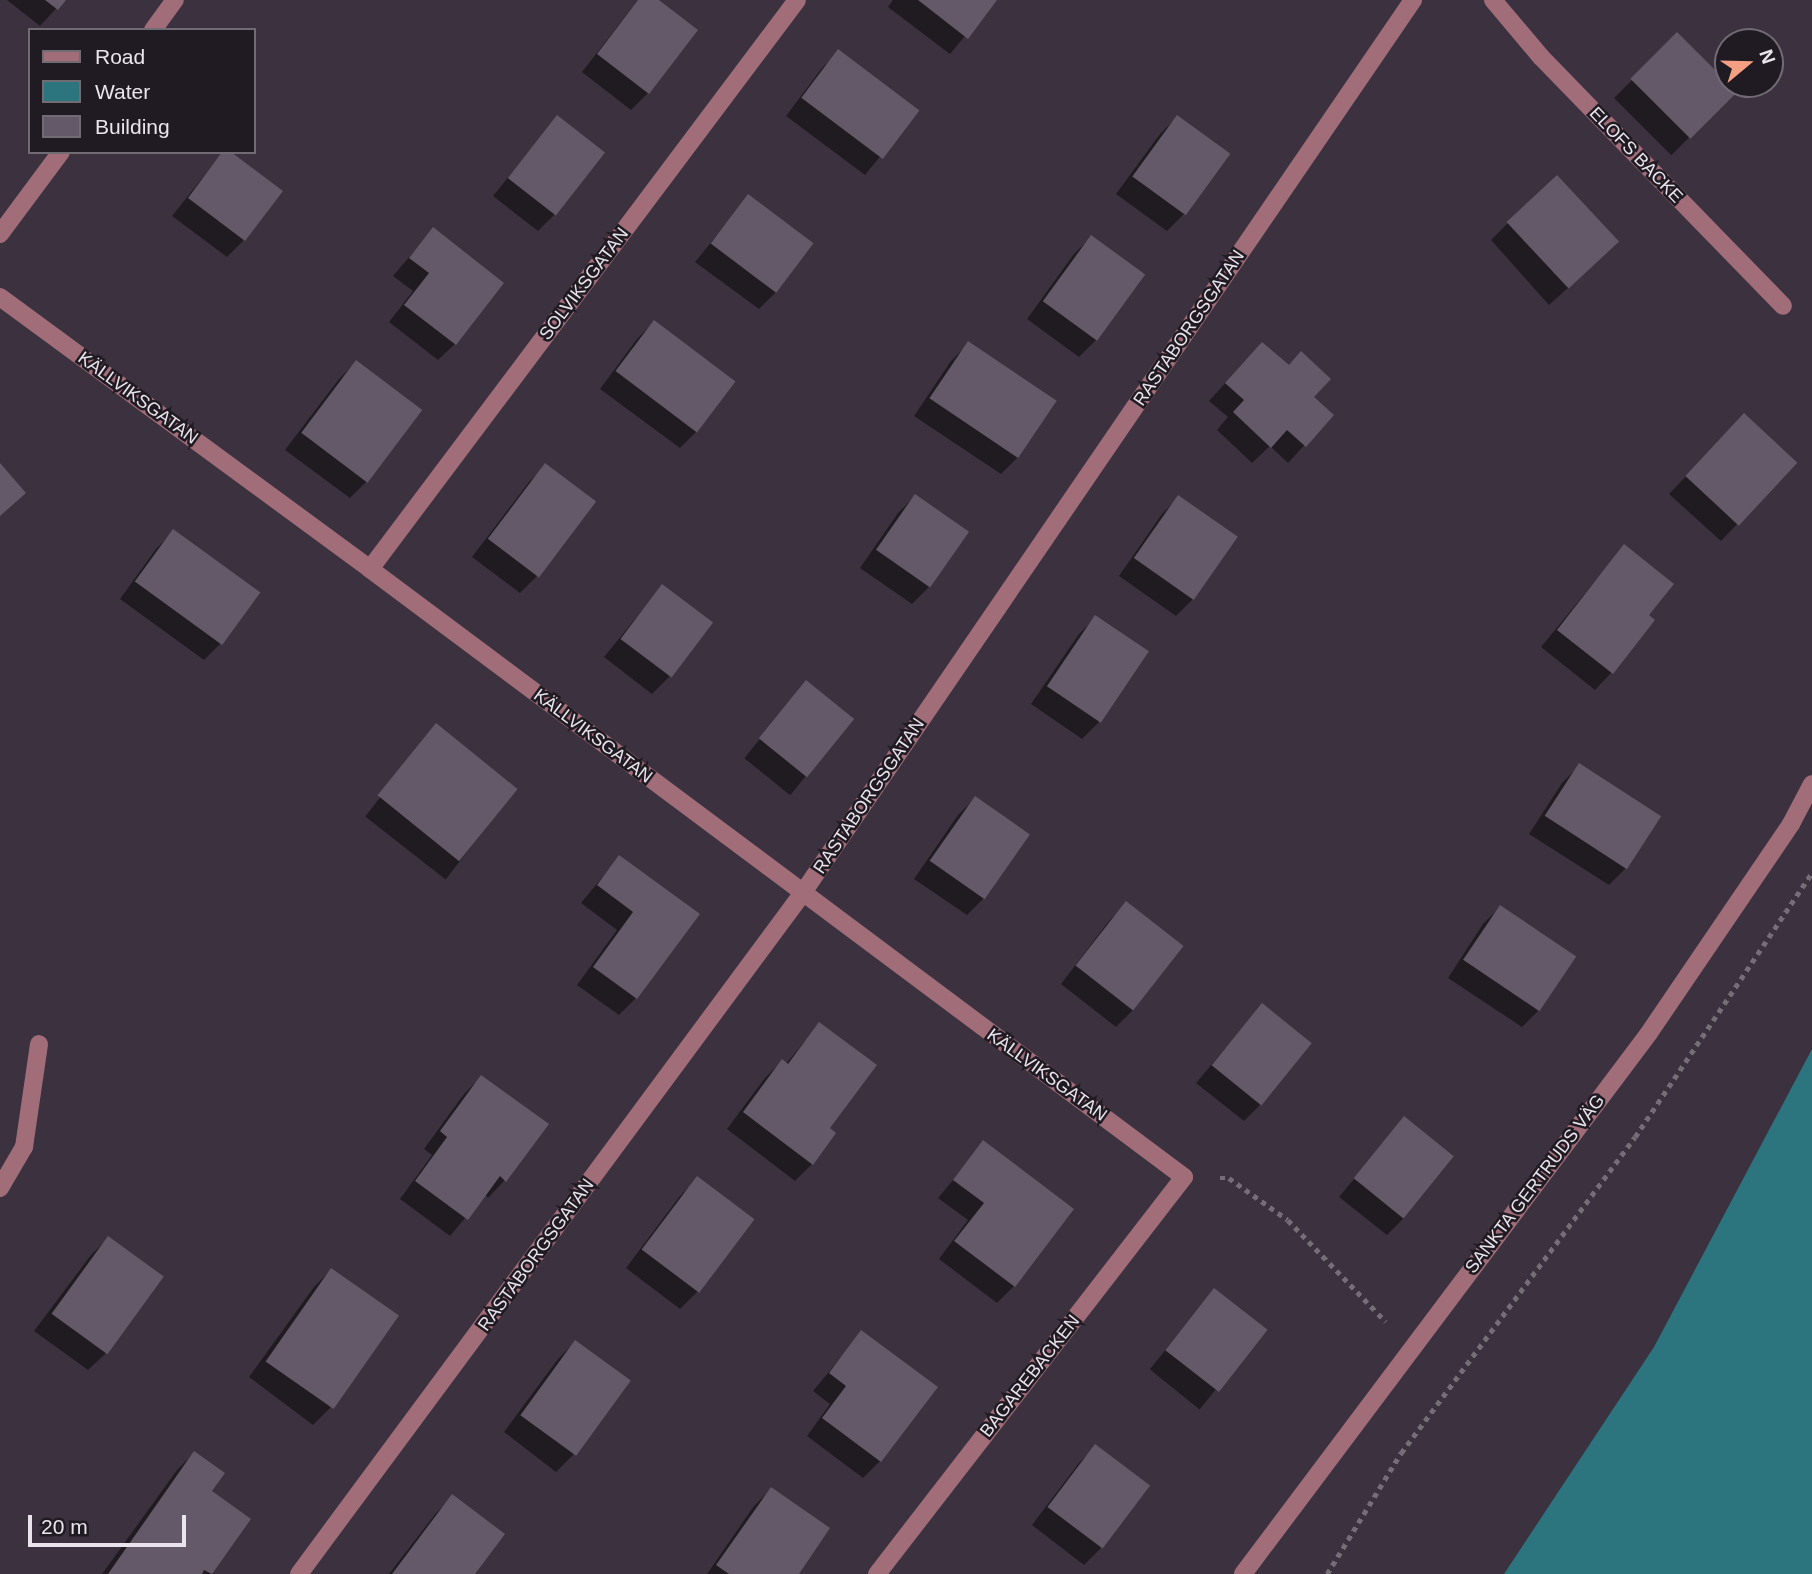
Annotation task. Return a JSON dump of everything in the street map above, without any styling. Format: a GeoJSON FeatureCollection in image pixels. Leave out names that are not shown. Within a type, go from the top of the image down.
{"type":"FeatureCollection","features":[{"type":"Feature","properties":{"kind":"street"},"geometry":{"type":"LineString","coordinates":[[154,28],[175,0]]}},
{"type":"Feature","properties":{"kind":"street","name":"SOLVIKSGATAN"},"geometry":{"type":"LineString","coordinates":[[370,569],[797,0]]}},
{"type":"Feature","properties":{"kind":"street","name":"RASTABORGSGATAN"},"geometry":{"type":"LineString","coordinates":[[299,1574],[802,894],[1413,0]]}},
{"type":"Feature","properties":{"kind":"street","name":"ELOFS BACKE"},"geometry":{"type":"LineString","coordinates":[[1493,0],[1541,57],[1783,306]]}},
{"type":"Feature","properties":{"kind":"street"},"geometry":{"type":"LineString","coordinates":[[0,234],[60,154]]}},
{"type":"Feature","properties":{"kind":"street","name":"KÄLLVIKSGATAN"},"geometry":{"type":"LineString","coordinates":[[0,297],[370,569],[1184,1177]]}},
{"type":"Feature","properties":{"kind":"street","name":"SANKTA GERTRUDS VÄG"},"geometry":{"type":"LineString","coordinates":[[1243,1574],[1649,1033],[1790,824],[1812,784]]}},
{"type":"Feature","properties":{"kind":"street"},"geometry":{"type":"LineString","coordinates":[[0,1188],[24,1147],[39,1044]]}},
{"type":"Feature","properties":{"kind":"street","name":"BAGAREBACKEN"},"geometry":{"type":"LineString","coordinates":[[877,1574],[1184,1177]]}},
{"type":"Feature","properties":{"kind":"path"},"geometry":{"type":"LineString","coordinates":[[1327,1574],[1401,1453],[1635,1137],[1812,874]]}},
{"type":"Feature","properties":{"kind":"path"},"geometry":{"type":"LineString","coordinates":[[1229,1178],[1288,1220],[1411,1349]]}},
{"type":"Feature","properties":{"kind":"water"},"geometry":{"type":"Polygon","coordinates":[[[1812,1049],[1812,1574],[1504,1574],[1654,1347],[1812,1049]]]}},
{"type":"Feature","properties":{"kind":"building"},"geometry":{"type":"Polygon","coordinates":[[[45,0],[66,0],[58,10],[45,0]]]}},
{"type":"Feature","properties":{"kind":"building"},"geometry":{"type":"Polygon","coordinates":[[[638,0],[659,0],[698,30],[649,94],[597,54],[638,0]]]}},
{"type":"Feature","properties":{"kind":"building"},"geometry":{"type":"Polygon","coordinates":[[[918,0],[997,0],[968,39],[918,0]]]}},
{"type":"Feature","properties":{"kind":"building"},"geometry":{"type":"Polygon","coordinates":[[[1677,32],[1714,69],[1714,98],[1731,98],[1690,139],[1630,79],[1677,32]]]}},
{"type":"Feature","properties":{"kind":"building"},"geometry":{"type":"Polygon","coordinates":[[[838,49],[919,110],[883,159],[801,98],[838,49]]]}},
{"type":"Feature","properties":{"kind":"building"},"geometry":{"type":"Polygon","coordinates":[[[557,115],[605,153],[556,216],[508,178],[557,115]]]}},
{"type":"Feature","properties":{"kind":"building"},"geometry":{"type":"Polygon","coordinates":[[[1177,115],[1230,154],[1186,215],[1132,176],[1177,115]]]}},
{"type":"Feature","properties":{"kind":"building"},"geometry":{"type":"Polygon","coordinates":[[[221,154],[234,154],[283,191],[245,241],[188,198],[221,154]]]}},
{"type":"Feature","properties":{"kind":"building"},"geometry":{"type":"Polygon","coordinates":[[[1557,175],[1619,242],[1569,289],[1507,222],[1557,175]]]}},
{"type":"Feature","properties":{"kind":"building"},"geometry":{"type":"Polygon","coordinates":[[[748,194],[813,243],[776,293],[711,244],[748,194]]]}},
{"type":"Feature","properties":{"kind":"building"},"geometry":{"type":"Polygon","coordinates":[[[433,227],[504,283],[456,345],[404,305],[429,273],[409,258],[433,227]]]}},
{"type":"Feature","properties":{"kind":"building"},"geometry":{"type":"Polygon","coordinates":[[[1091,235],[1145,274],[1097,341],[1043,301],[1091,235]]]}},
{"type":"Feature","properties":{"kind":"building"},"geometry":{"type":"Polygon","coordinates":[[[654,320],[735,381],[697,432],[615,371],[654,320]]]}},
{"type":"Feature","properties":{"kind":"building"},"geometry":{"type":"Polygon","coordinates":[[[968,341],[1057,401],[1018,458],[929,398],[968,341]]]}},
{"type":"Feature","properties":{"kind":"building"},"geometry":{"type":"Polygon","coordinates":[[[1262,342],[1289,365],[1301,351],[1331,379],[1314,397],[1334,415],[1306,447],[1287,430],[1271,448],[1233,412],[1244,400],[1225,383],[1262,342]]]}},
{"type":"Feature","properties":{"kind":"building"},"geometry":{"type":"Polygon","coordinates":[[[356,360],[422,410],[368,483],[301,433],[356,360]]]}},
{"type":"Feature","properties":{"kind":"building"},"geometry":{"type":"Polygon","coordinates":[[[1744,413],[1797,463],[1739,526],[1685,476],[1744,413]]]}},
{"type":"Feature","properties":{"kind":"building"},"geometry":{"type":"Polygon","coordinates":[[[0,463],[26,493],[0,516],[0,463]]]}},
{"type":"Feature","properties":{"kind":"building"},"geometry":{"type":"Polygon","coordinates":[[[545,463],[596,502],[539,577],[488,539],[545,463]]]}},
{"type":"Feature","properties":{"kind":"building"},"geometry":{"type":"Polygon","coordinates":[[[915,494],[969,532],[930,588],[876,550],[915,494]]]}},
{"type":"Feature","properties":{"kind":"building"},"geometry":{"type":"Polygon","coordinates":[[[1178,495],[1238,537],[1194,600],[1134,558],[1178,495]]]}},
{"type":"Feature","properties":{"kind":"building"},"geometry":{"type":"Polygon","coordinates":[[[173,529],[260,592],[222,645],[135,582],[173,529]]]}},
{"type":"Feature","properties":{"kind":"building"},"geometry":{"type":"Polygon","coordinates":[[[1624,544],[1674,584],[1649,615],[1655,620],[1613,674],[1557,630],[1624,544]]]}},
{"type":"Feature","properties":{"kind":"building"},"geometry":{"type":"Polygon","coordinates":[[[662,584],[713,623],[672,678],[620,639],[662,584]]]}},
{"type":"Feature","properties":{"kind":"building"},"geometry":{"type":"Polygon","coordinates":[[[1095,615],[1149,651],[1101,723],[1047,686],[1095,615]]]}},
{"type":"Feature","properties":{"kind":"building"},"geometry":{"type":"Polygon","coordinates":[[[806,680],[854,719],[807,777],[759,738],[806,680]]]}},
{"type":"Feature","properties":{"kind":"building"},"geometry":{"type":"Polygon","coordinates":[[[436,723],[518,789],[459,861],[377,795],[436,723]]]}},
{"type":"Feature","properties":{"kind":"building"},"geometry":{"type":"Polygon","coordinates":[[[1579,763],[1661,816],[1627,869],[1545,816],[1579,763]]]}},
{"type":"Feature","properties":{"kind":"building"},"geometry":{"type":"Polygon","coordinates":[[[975,796],[1030,834],[985,899],[930,861],[975,796]]]}},
{"type":"Feature","properties":{"kind":"building"},"geometry":{"type":"Polygon","coordinates":[[[619,855],[700,914],[637,999],[593,967],[633,912],[597,885],[619,855]]]}},
{"type":"Feature","properties":{"kind":"building"},"geometry":{"type":"Polygon","coordinates":[[[1126,901],[1184,946],[1133,1011],[1076,966],[1126,901]]]}},
{"type":"Feature","properties":{"kind":"building"},"geometry":{"type":"Polygon","coordinates":[[[1500,905],[1576,956],[1539,1011],[1463,960],[1500,905]]]}},
{"type":"Feature","properties":{"kind":"building"},"geometry":{"type":"Polygon","coordinates":[[[1262,1003],[1312,1043],[1261,1105],[1212,1065],[1262,1003]]]}},
{"type":"Feature","properties":{"kind":"building"},"geometry":{"type":"Polygon","coordinates":[[[819,1022],[877,1065],[830,1128],[836,1133],[813,1165],[743,1112],[782,1059],[788,1064],[819,1022]]]}},
{"type":"Feature","properties":{"kind":"building"},"geometry":{"type":"Polygon","coordinates":[[[481,1075],[549,1124],[506,1182],[500,1176],[468,1220],[415,1181],[447,1137],[440,1131],[481,1075]]]}},
{"type":"Feature","properties":{"kind":"building"},"geometry":{"type":"Polygon","coordinates":[[[1404,1116],[1454,1156],[1403,1218],[1354,1178],[1404,1116]]]}},
{"type":"Feature","properties":{"kind":"building"},"geometry":{"type":"Polygon","coordinates":[[[983,1140],[1074,1209],[1015,1287],[954,1241],[984,1203],[953,1180],[983,1140]]]}},
{"type":"Feature","properties":{"kind":"building"},"geometry":{"type":"Polygon","coordinates":[[[697,1176],[755,1219],[699,1293],[642,1249],[697,1176]]]}},
{"type":"Feature","properties":{"kind":"building"},"geometry":{"type":"Polygon","coordinates":[[[108,1236],[164,1277],[107,1354],[52,1314],[108,1236]]]}},
{"type":"Feature","properties":{"kind":"building"},"geometry":{"type":"Polygon","coordinates":[[[331,1268],[399,1316],[334,1409],[266,1361],[331,1268]]]}},
{"type":"Feature","properties":{"kind":"building"},"geometry":{"type":"Polygon","coordinates":[[[1214,1288],[1268,1330],[1219,1392],[1165,1350],[1214,1288]]]}},
{"type":"Feature","properties":{"kind":"building"},"geometry":{"type":"Polygon","coordinates":[[[861,1330],[938,1387],[881,1462],[822,1418],[846,1386],[829,1373],[861,1330]]]}},
{"type":"Feature","properties":{"kind":"building"},"geometry":{"type":"Polygon","coordinates":[[[575,1340],[631,1381],[576,1456],[520,1415],[575,1340]]]}},
{"type":"Feature","properties":{"kind":"building"},"geometry":{"type":"Polygon","coordinates":[[[1095,1444],[1150,1486],[1103,1549],[1047,1507],[1095,1444]]]}},
{"type":"Feature","properties":{"kind":"building"},"geometry":{"type":"Polygon","coordinates":[[[194,1451],[225,1473],[212,1491],[251,1519],[212,1574],[204,1570],[202,1574],[108,1574],[194,1451]]]}},
{"type":"Feature","properties":{"kind":"building"},"geometry":{"type":"Polygon","coordinates":[[[771,1487],[830,1528],[799,1574],[729,1574],[716,1565],[771,1487]]]}},
{"type":"Feature","properties":{"kind":"building"},"geometry":{"type":"Polygon","coordinates":[[[452,1494],[505,1534],[475,1574],[392,1574],[452,1494]]]}}]}
